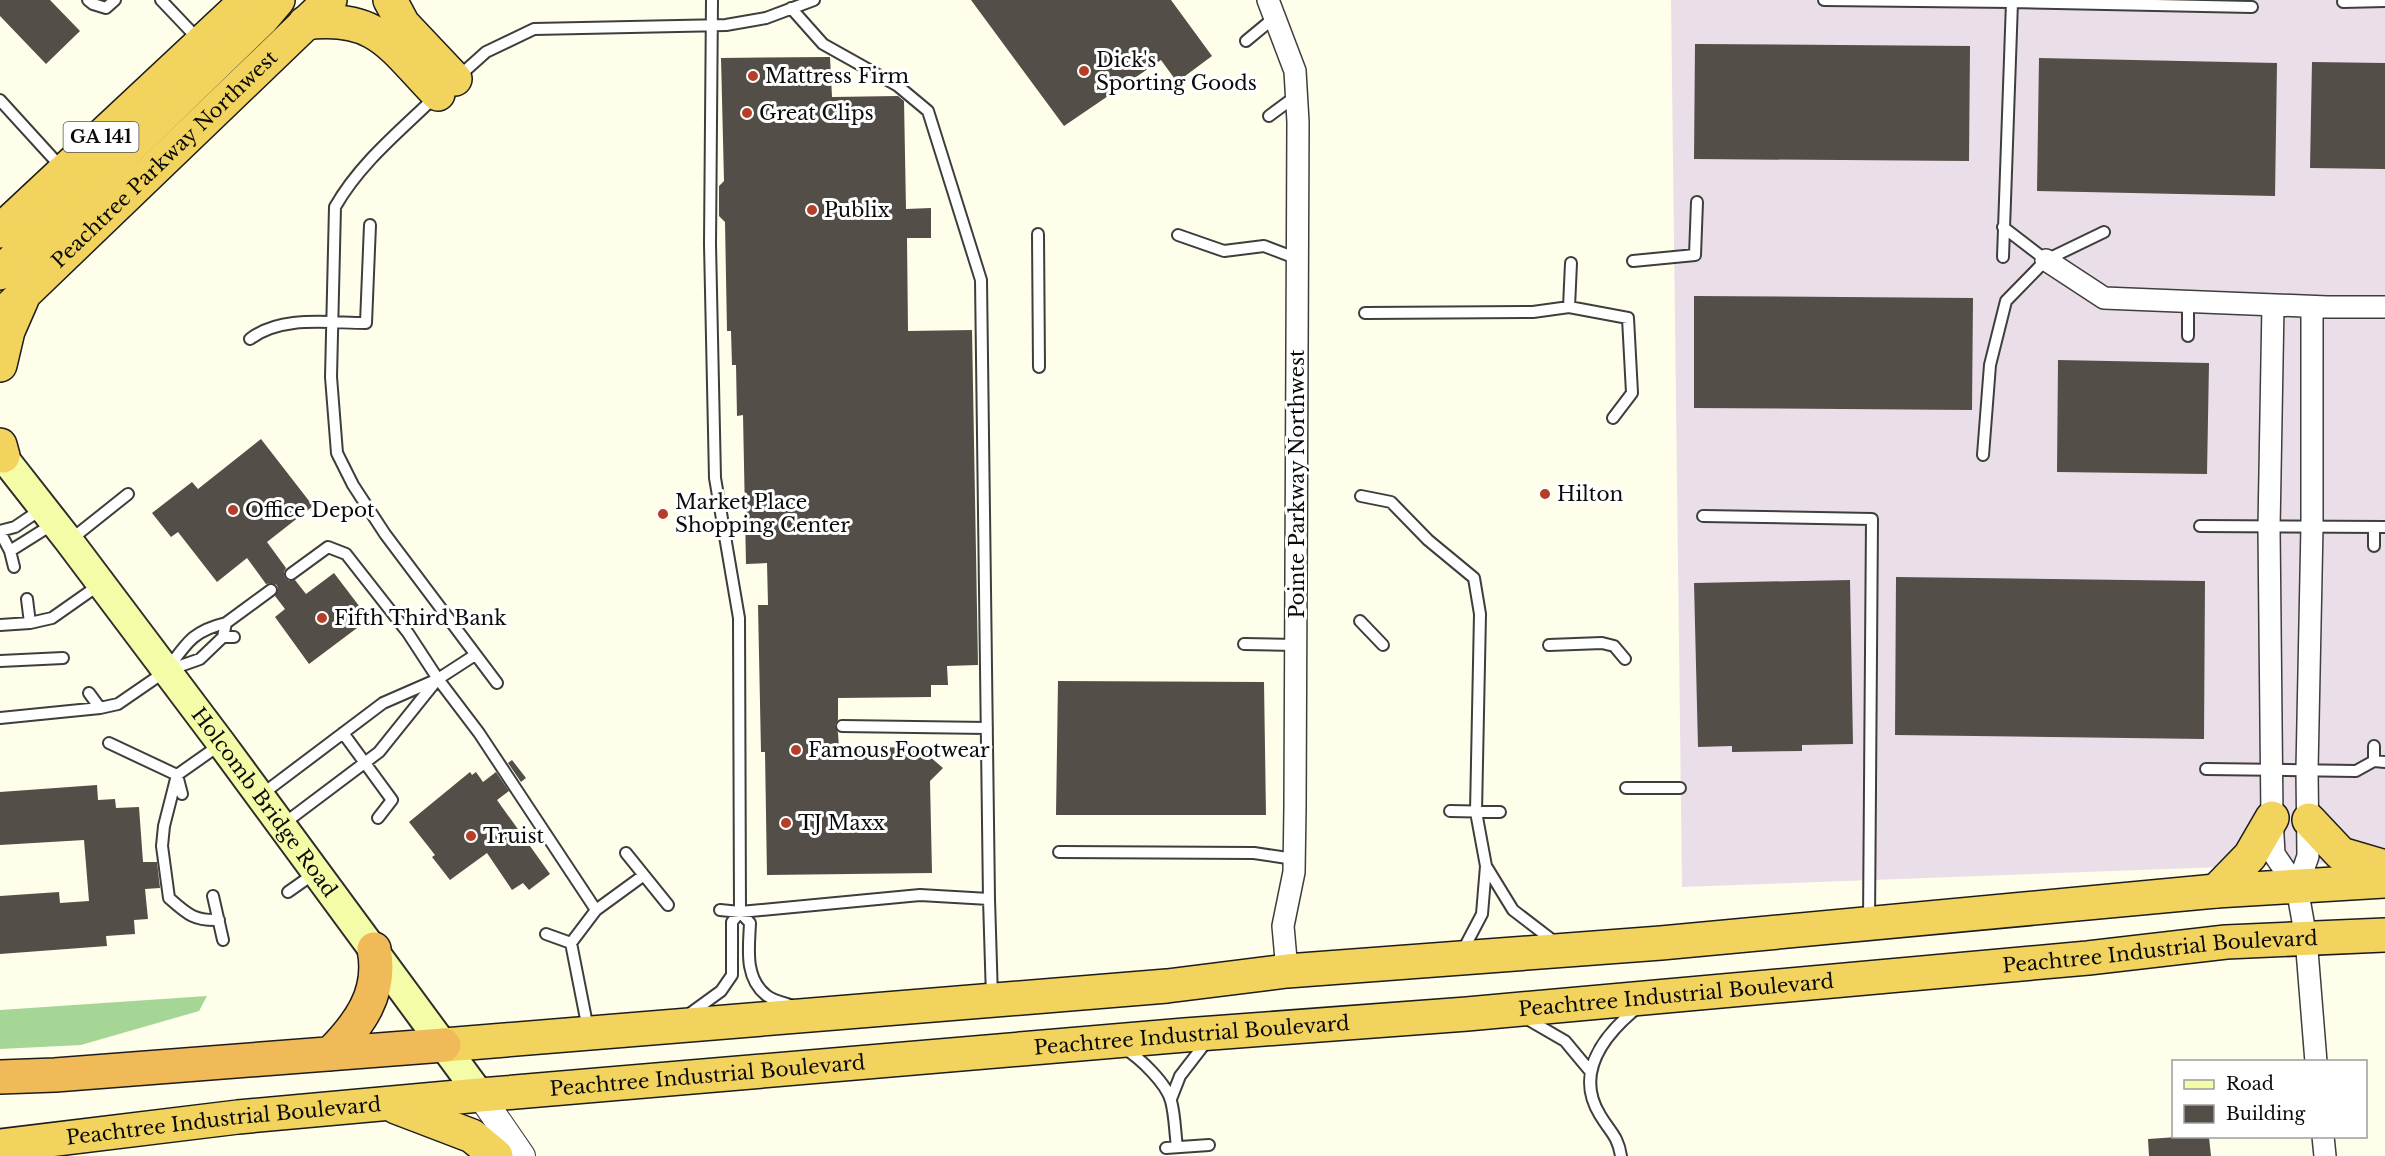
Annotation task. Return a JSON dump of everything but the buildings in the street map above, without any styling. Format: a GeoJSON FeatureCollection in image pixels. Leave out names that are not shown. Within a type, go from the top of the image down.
{"type":"FeatureCollection","features":[{"type":"Feature","properties":{"kind":"highway","name":"GA 141"},"geometry":{"type":"LineString","coordinates":[[1,229],[247,0]]}},
{"type":"Feature","properties":{"kind":"highway"},"geometry":{"type":"LineString","coordinates":[[0,273],[261,20],[278,0]]}},
{"type":"Feature","properties":{"kind":"highway","name":"Peachtree Parkway Northwest"},"geometry":{"type":"LineString","coordinates":[[0,317],[330,0]]}},
{"type":"Feature","properties":{"kind":"highway"},"geometry":{"type":"LineString","coordinates":[[390,0],[403,24],[446,87]]}},
{"type":"Feature","properties":{"kind":"highway"},"geometry":{"type":"LineString","coordinates":[[305,23],[326,21],[351,23],[373,30],[446,87]]}},
{"type":"Feature","properties":{"kind":"highway"},"geometry":{"type":"LineString","coordinates":[[0,364],[8,331],[24,295]]}},
{"type":"Feature","properties":{"kind":"highway"},"geometry":{"type":"LineString","coordinates":[[2217,891],[2250,856],[2272,818]]}},
{"type":"Feature","properties":{"kind":"highway"},"geometry":{"type":"LineString","coordinates":[[2309,820],[2341,854],[2385,867]]}},
{"type":"Feature","properties":{"kind":"highway"},"geometry":{"type":"LineString","coordinates":[[0,1077],[78,1074],[1167,986],[1287,971],[1869,924],[2217,891],[2385,881]]}},
{"type":"Feature","properties":{"kind":"highway","name":"Peachtree Industrial Boulevard"},"geometry":{"type":"LineString","coordinates":[[0,1146],[238,1117],[480,1095],[1497,1011],[2088,958],[2226,942],[2385,935]]}},
{"type":"Feature","properties":{"kind":"highway"},"geometry":{"type":"LineString","coordinates":[[330,1054],[352,1032],[371,997],[377,965],[374,949]]}},
{"type":"Feature","properties":{"kind":"highway"},"geometry":{"type":"LineString","coordinates":[[386,1104],[435,1120],[472,1136],[496,1156]]}},
{"type":"Feature","properties":{"kind":"main road","name":"Holcomb Bridge Road"},"geometry":{"type":"LineString","coordinates":[[1,451],[221,743],[480,1095]]}},
{"type":"Feature","properties":{"kind":"street","name":"Pointe Parkway Northwest"},"geometry":{"type":"LineString","coordinates":[[1272,9],[1295,71],[1299,259],[1294,872],[1283,926],[1287,971]]}},
{"type":"Feature","properties":{"kind":"street"},"geometry":{"type":"LineString","coordinates":[[2046,260],[2104,298],[2319,307],[2385,307]]}},
{"type":"Feature","properties":{"kind":"street"},"geometry":{"type":"LineString","coordinates":[[2273,305],[2269,528],[2274,854],[2297,888],[2306,938],[2316,1060]]}},
{"type":"Feature","properties":{"kind":"street"},"geometry":{"type":"LineString","coordinates":[[2297,888],[2308,859],[2307,770],[2319,307]]}},
{"type":"Feature","properties":{"kind":"street","name":"Holcomb Bridge Road"},"geometry":{"type":"LineString","coordinates":[[480,1095],[522,1156]]}},
{"type":"Feature","properties":{"kind":"street"},"geometry":{"type":"LineString","coordinates":[[2323,1138],[2325,1156]]}},
{"type":"Feature","properties":{"kind":"lane"},"geometry":{"type":"LineString","coordinates":[[88,0],[106,8],[115,0]]}},
{"type":"Feature","properties":{"kind":"lane"},"geometry":{"type":"LineString","coordinates":[[161,0],[202,43]]}},
{"type":"Feature","properties":{"kind":"lane"},"geometry":{"type":"LineString","coordinates":[[712,0],[710,233],[715,478],[739,618],[741,912],[750,923],[749,960],[753,980],[767,996],[813,1014]]}},
{"type":"Feature","properties":{"kind":"lane"},"geometry":{"type":"LineString","coordinates":[[497,683],[385,534],[353,485],[337,453],[331,377],[335,207],[361,168],[446,87],[486,52],[534,29],[713,25],[766,18],[791,4],[814,0]]}},
{"type":"Feature","properties":{"kind":"lane"},"geometry":{"type":"LineString","coordinates":[[1824,0],[2252,8]]}},
{"type":"Feature","properties":{"kind":"lane"},"geometry":{"type":"LineString","coordinates":[[2343,2],[2385,1]]}},
{"type":"Feature","properties":{"kind":"lane"},"geometry":{"type":"LineString","coordinates":[[2002,257],[2012,2]]}},
{"type":"Feature","properties":{"kind":"lane"},"geometry":{"type":"LineString","coordinates":[[791,4],[823,44],[898,86],[928,111],[981,280],[992,1000]]}},
{"type":"Feature","properties":{"kind":"lane"},"geometry":{"type":"LineString","coordinates":[[1246,41],[1272,9]]}},
{"type":"Feature","properties":{"kind":"lane"},"geometry":{"type":"LineString","coordinates":[[1269,116],[1296,96]]}},
{"type":"Feature","properties":{"kind":"lane"},"geometry":{"type":"LineString","coordinates":[[0,99],[65,171]]}},
{"type":"Feature","properties":{"kind":"lane"},"geometry":{"type":"LineString","coordinates":[[1633,261],[1695,255],[1697,202]]}},
{"type":"Feature","properties":{"kind":"lane"},"geometry":{"type":"LineString","coordinates":[[250,339],[263,329],[280,324],[366,323],[370,225]]}},
{"type":"Feature","properties":{"kind":"lane"},"geometry":{"type":"LineString","coordinates":[[2003,227],[2046,260]]}},
{"type":"Feature","properties":{"kind":"lane"},"geometry":{"type":"LineString","coordinates":[[1983,455],[1989,365],[2006,301],[2046,260],[2104,232]]}},
{"type":"Feature","properties":{"kind":"lane"},"geometry":{"type":"LineString","coordinates":[[1038,234],[1039,367]]}},
{"type":"Feature","properties":{"kind":"lane"},"geometry":{"type":"LineString","coordinates":[[1178,235],[1224,251],[1264,246],[1299,259]]}},
{"type":"Feature","properties":{"kind":"lane"},"geometry":{"type":"LineString","coordinates":[[1569,307],[1571,263]]}},
{"type":"Feature","properties":{"kind":"lane"},"geometry":{"type":"LineString","coordinates":[[2188,302],[2188,336]]}},
{"type":"Feature","properties":{"kind":"lane"},"geometry":{"type":"LineString","coordinates":[[1365,313],[1533,312],[1569,307],[1628,318],[1632,393],[1613,418]]}},
{"type":"Feature","properties":{"kind":"lane"},"geometry":{"type":"LineString","coordinates":[[10,551],[56,524],[128,494]]}},
{"type":"Feature","properties":{"kind":"lane"},"geometry":{"type":"LineString","coordinates":[[1361,496],[1391,502],[1428,540],[1474,578],[1480,614],[1476,812],[1486,866],[1482,914],[1459,958]]}},
{"type":"Feature","properties":{"kind":"lane"},"geometry":{"type":"LineString","coordinates":[[1703,516],[1872,519],[1869,924]]}},
{"type":"Feature","properties":{"kind":"lane"},"geometry":{"type":"LineString","coordinates":[[14,567],[10,551],[0,532],[15,527],[56,524]]}},
{"type":"Feature","properties":{"kind":"lane"},"geometry":{"type":"LineString","coordinates":[[2200,526],[2380,528],[2374,546]]}},
{"type":"Feature","properties":{"kind":"lane"},"geometry":{"type":"LineString","coordinates":[[291,574],[328,547],[346,554],[408,633],[596,910]]}},
{"type":"Feature","properties":{"kind":"lane"},"geometry":{"type":"LineString","coordinates":[[0,625],[30,623],[52,618],[101,584]]}},
{"type":"Feature","properties":{"kind":"lane"},"geometry":{"type":"LineString","coordinates":[[166,671],[188,641],[206,628],[226,623],[271,590]]}},
{"type":"Feature","properties":{"kind":"lane"},"geometry":{"type":"LineString","coordinates":[[27,599],[30,623]]}},
{"type":"Feature","properties":{"kind":"lane"},"geometry":{"type":"LineString","coordinates":[[1360,621],[1383,645]]}},
{"type":"Feature","properties":{"kind":"lane"},"geometry":{"type":"LineString","coordinates":[[0,718],[100,708],[118,704],[166,671],[200,659],[228,637],[226,623]]}},
{"type":"Feature","properties":{"kind":"lane"},"geometry":{"type":"LineString","coordinates":[[1549,645],[1602,643],[1614,646],[1625,659]]}},
{"type":"Feature","properties":{"kind":"lane"},"geometry":{"type":"LineString","coordinates":[[1244,644],[1296,645]]}},
{"type":"Feature","properties":{"kind":"lane"},"geometry":{"type":"LineString","coordinates":[[260,796],[383,703],[438,679],[475,655]]}},
{"type":"Feature","properties":{"kind":"lane"},"geometry":{"type":"LineString","coordinates":[[0,661],[63,658]]}},
{"type":"Feature","properties":{"kind":"lane"},"geometry":{"type":"LineString","coordinates":[[282,826],[379,752],[438,679]]}},
{"type":"Feature","properties":{"kind":"lane"},"geometry":{"type":"LineString","coordinates":[[89,693],[100,708]]}},
{"type":"Feature","properties":{"kind":"lane"},"geometry":{"type":"LineString","coordinates":[[842,726],[987,728]]}},
{"type":"Feature","properties":{"kind":"lane"},"geometry":{"type":"LineString","coordinates":[[343,733],[392,800],[378,818]]}},
{"type":"Feature","properties":{"kind":"lane"},"geometry":{"type":"LineString","coordinates":[[109,743],[177,775],[183,794]]}},
{"type":"Feature","properties":{"kind":"lane"},"geometry":{"type":"LineString","coordinates":[[219,920],[200,921],[186,913],[169,898],[162,846],[164,826],[177,775],[221,743]]}},
{"type":"Feature","properties":{"kind":"lane"},"geometry":{"type":"LineString","coordinates":[[2206,769],[2356,771],[2379,762],[2374,746]]}},
{"type":"Feature","properties":{"kind":"lane"},"geometry":{"type":"LineString","coordinates":[[1626,788],[1680,788]]}},
{"type":"Feature","properties":{"kind":"lane"},"geometry":{"type":"LineString","coordinates":[[1450,811],[1500,812]]}},
{"type":"Feature","properties":{"kind":"lane"},"geometry":{"type":"LineString","coordinates":[[1059,852],[1254,853],[1294,859]]}},
{"type":"Feature","properties":{"kind":"lane"},"geometry":{"type":"LineString","coordinates":[[626,853],[668,905]]}},
{"type":"Feature","properties":{"kind":"lane"},"geometry":{"type":"LineString","coordinates":[[1486,866],[1513,910],[1565,950]]}},
{"type":"Feature","properties":{"kind":"lane"},"geometry":{"type":"LineString","coordinates":[[288,892],[316,872]]}},
{"type":"Feature","properties":{"kind":"lane"},"geometry":{"type":"LineString","coordinates":[[589,1032],[571,943],[596,910],[644,875]]}},
{"type":"Feature","properties":{"kind":"lane"},"geometry":{"type":"LineString","coordinates":[[720,910],[741,912],[920,895],[989,899]]}},
{"type":"Feature","properties":{"kind":"lane"},"geometry":{"type":"LineString","coordinates":[[213,896],[223,940]]}},
{"type":"Feature","properties":{"kind":"lane"},"geometry":{"type":"LineString","coordinates":[[669,1026],[696,1010],[721,991],[732,975],[732,922],[741,912]]}},
{"type":"Feature","properties":{"kind":"lane"},"geometry":{"type":"LineString","coordinates":[[546,934],[571,943]]}},
{"type":"Feature","properties":{"kind":"lane"},"geometry":{"type":"LineString","coordinates":[[1621,1156],[1619,1140],[1599,1114],[1592,1095],[1590,1071],[1604,1040],[1619,1023],[1651,996]]}},
{"type":"Feature","properties":{"kind":"lane"},"geometry":{"type":"LineString","coordinates":[[1497,1011],[1531,1020],[1565,1041],[1590,1071]]}},
{"type":"Feature","properties":{"kind":"lane"},"geometry":{"type":"LineString","coordinates":[[1209,1145],[1172,1148],[1171,1099],[1180,1076],[1200,1047],[1215,1033]]}},
{"type":"Feature","properties":{"kind":"lane"},"geometry":{"type":"LineString","coordinates":[[1112,1042],[1135,1055],[1155,1076],[1171,1099]]}},
{"type":"Feature","properties":{"kind":"shaded area"},"geometry":{"type":"Polygon","coordinates":[[[1671,0],[2385,0],[2385,861],[1682,887],[1671,0]]]}},
{"type":"Feature","properties":{"kind":"green space"},"geometry":{"type":"Polygon","coordinates":[[[207,996],[199,1011],[81,1045],[0,1049],[0,1010],[207,996]]]}},
{"type":"Feature","properties":{"kind":"place","name":"Dick's Sporting Goods"},"geometry":{"type":"Point","coordinates":[1084,71]}},
{"type":"Feature","properties":{"kind":"place","name":"Mattress Firm"},"geometry":{"type":"Point","coordinates":[753,76]}},
{"type":"Feature","properties":{"kind":"place","name":"Great Clips"},"geometry":{"type":"Point","coordinates":[747,113]}},
{"type":"Feature","properties":{"kind":"place","name":"Publix"},"geometry":{"type":"Point","coordinates":[812,210]}},
{"type":"Feature","properties":{"kind":"place","name":"Hilton"},"geometry":{"type":"Point","coordinates":[1545,494]}},
{"type":"Feature","properties":{"kind":"place","name":"Office Depot"},"geometry":{"type":"Point","coordinates":[233,510]}},
{"type":"Feature","properties":{"kind":"place","name":"Market Place Shopping Center"},"geometry":{"type":"Point","coordinates":[663,514]}},
{"type":"Feature","properties":{"kind":"place","name":"Fifth Third Bank"},"geometry":{"type":"Point","coordinates":[322,618]}},
{"type":"Feature","properties":{"kind":"place","name":"Famous Footwear"},"geometry":{"type":"Point","coordinates":[796,750]}},
{"type":"Feature","properties":{"kind":"place","name":"TJ Maxx"},"geometry":{"type":"Point","coordinates":[786,823]}},
{"type":"Feature","properties":{"kind":"place","name":"Truist"},"geometry":{"type":"Point","coordinates":[471,836]}}]}
